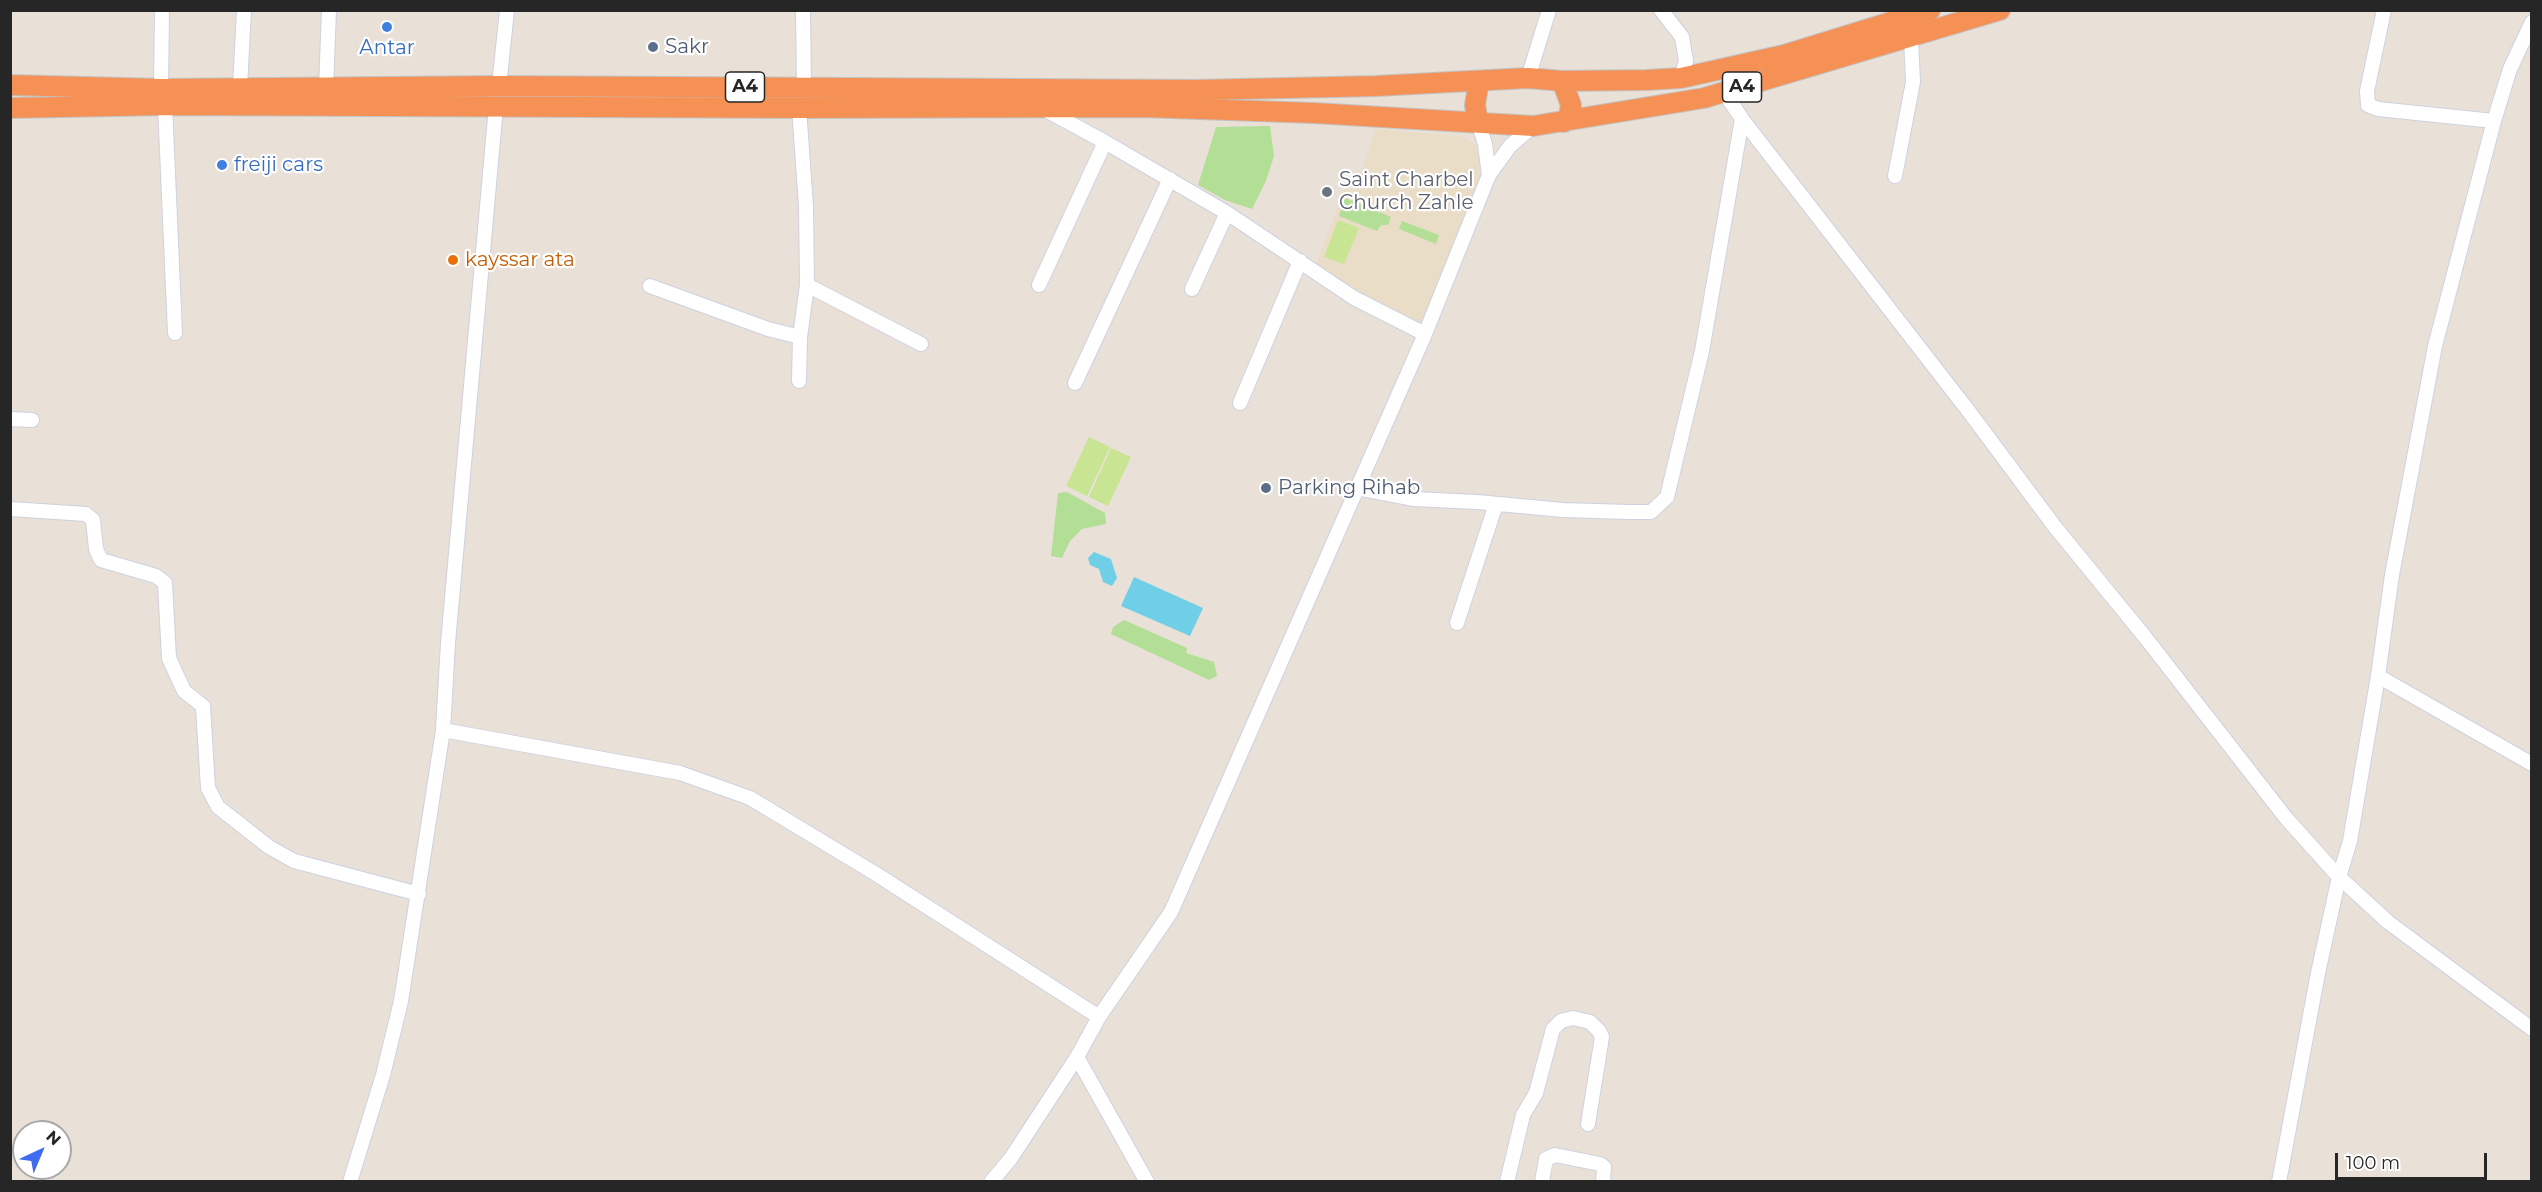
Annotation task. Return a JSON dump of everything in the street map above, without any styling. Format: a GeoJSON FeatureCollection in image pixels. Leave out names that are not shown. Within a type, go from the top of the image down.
{"type":"FeatureCollection","features":[{"type":"Feature","properties":{"kind":"highway","name":"A4"},"geometry":{"type":"LineString","coordinates":[[10,108],[163,97],[240,87],[499,86],[1196,90],[1528,78],[1562,81],[1681,78],[1784,56],[1930,10]]}},
{"type":"Feature","properties":{"kind":"highway","name":"A4"},"geometry":{"type":"LineString","coordinates":[[10,85],[163,97],[496,106],[1186,108],[1533,126],[1724,92],[1911,39],[2000,10]]}},
{"type":"Feature","properties":{"kind":"highway"},"geometry":{"type":"LineString","coordinates":[[1478,122],[1475,105],[1479,81]]}},
{"type":"Feature","properties":{"kind":"highway"},"geometry":{"type":"LineString","coordinates":[[1562,81],[1571,105],[1569,115],[1564,122]]}},
{"type":"Feature","properties":{"kind":"street"},"geometry":{"type":"LineString","coordinates":[[162,10],[163,97],[175,333]]}},
{"type":"Feature","properties":{"kind":"street"},"geometry":{"type":"LineString","coordinates":[[240,87],[244,10]]}},
{"type":"Feature","properties":{"kind":"street"},"geometry":{"type":"LineString","coordinates":[[326,88],[329,10]]}},
{"type":"Feature","properties":{"kind":"street"},"geometry":{"type":"LineString","coordinates":[[499,86],[507,10]]}},
{"type":"Feature","properties":{"kind":"street"},"geometry":{"type":"LineString","coordinates":[[803,10],[804,88]]}},
{"type":"Feature","properties":{"kind":"street"},"geometry":{"type":"LineString","coordinates":[[1528,78],[1549,10]]}},
{"type":"Feature","properties":{"kind":"street"},"geometry":{"type":"LineString","coordinates":[[1661,10],[1682,37],[1686,61],[1681,78]]}},
{"type":"Feature","properties":{"kind":"street"},"geometry":{"type":"LineString","coordinates":[[2384,10],[2367,92],[2368,105],[2378,109],[2494,121]]}},
{"type":"Feature","properties":{"kind":"street"},"geometry":{"type":"LineString","coordinates":[[2279,1182],[2339,877],[2350,841],[2378,676],[2392,575],[2434,346],[2494,121],[2510,69],[2532,22]]}},
{"type":"Feature","properties":{"kind":"street"},"geometry":{"type":"LineString","coordinates":[[1895,176],[1913,82],[1911,39]]}},
{"type":"Feature","properties":{"kind":"street"},"geometry":{"type":"LineString","coordinates":[[1724,92],[1742,119],[2055,526],[2286,818],[2339,877],[2388,922],[2532,1029]]}},
{"type":"Feature","properties":{"kind":"street"},"geometry":{"type":"LineString","coordinates":[[350,1182],[382,1076],[401,1001],[443,730],[448,643],[496,106]]}},
{"type":"Feature","properties":{"kind":"street"},"geometry":{"type":"LineString","coordinates":[[799,108],[806,206],[807,285],[800,337],[799,381]]}},
{"type":"Feature","properties":{"kind":"street"},"geometry":{"type":"LineString","coordinates":[[1042,108],[1227,213],[1354,298],[1425,334]]}},
{"type":"Feature","properties":{"kind":"street"},"geometry":{"type":"LineString","coordinates":[[1356,488],[1413,499],[1563,510],[1651,512],[1667,497],[1702,351],[1742,119]]}},
{"type":"Feature","properties":{"kind":"street"},"geometry":{"type":"LineString","coordinates":[[1478,122],[1485,144],[1489,175]]}},
{"type":"Feature","properties":{"kind":"street"},"geometry":{"type":"LineString","coordinates":[[991,1182],[1011,1158],[1077,1057],[1099,1017],[1171,912],[1425,334],[1489,175],[1510,146],[1533,126]]}},
{"type":"Feature","properties":{"kind":"street"},"geometry":{"type":"LineString","coordinates":[[1039,285],[1105,142]]}},
{"type":"Feature","properties":{"kind":"street"},"geometry":{"type":"LineString","coordinates":[[1075,383],[1170,179]]}},
{"type":"Feature","properties":{"kind":"street"},"geometry":{"type":"LineString","coordinates":[[1192,289],[1227,213]]}},
{"type":"Feature","properties":{"kind":"street"},"geometry":{"type":"LineString","coordinates":[[1240,403],[1300,261]]}},
{"type":"Feature","properties":{"kind":"street"},"geometry":{"type":"LineString","coordinates":[[807,285],[921,344]]}},
{"type":"Feature","properties":{"kind":"street"},"geometry":{"type":"LineString","coordinates":[[650,286],[768,329],[800,337]]}},
{"type":"Feature","properties":{"kind":"street"},"geometry":{"type":"LineString","coordinates":[[10,419],[32,420]]}},
{"type":"Feature","properties":{"kind":"street"},"geometry":{"type":"LineString","coordinates":[[1456,623],[1496,504]]}},
{"type":"Feature","properties":{"kind":"street"},"geometry":{"type":"LineString","coordinates":[[10,509],[86,514],[93,520],[97,554],[101,560],[156,576],[165,583],[169,658],[184,691],[203,706],[208,788],[218,807],[269,846],[294,861],[419,894]]}},
{"type":"Feature","properties":{"kind":"street"},"geometry":{"type":"LineString","coordinates":[[2378,676],[2532,764]]}},
{"type":"Feature","properties":{"kind":"street"},"geometry":{"type":"LineString","coordinates":[[443,730],[680,773],[750,798],[876,874],[1099,1017]]}},
{"type":"Feature","properties":{"kind":"street"},"geometry":{"type":"LineString","coordinates":[[1507,1182],[1523,1115],[1536,1093],[1553,1029],[1561,1020],[1573,1018],[1590,1022],[1602,1038],[1588,1124]]}},
{"type":"Feature","properties":{"kind":"street"},"geometry":{"type":"LineString","coordinates":[[1077,1057],[1147,1182]]}},
{"type":"Feature","properties":{"kind":"street"},"geometry":{"type":"LineString","coordinates":[[1542,1182],[1546,1159],[1555,1155],[1600,1164],[1604,1167],[1603,1182]]}},
{"type":"Feature","properties":{"kind":"shaded area"},"geometry":{"type":"Polygon","coordinates":[[[1376,129],[1460,136],[1474,144],[1479,153],[1482,173],[1421,324],[1360,297],[1315,267],[1345,188],[1355,191],[1376,129]]]}},
{"type":"Feature","properties":{"kind":"green space"},"geometry":{"type":"Polygon","coordinates":[[[1270,126],[1274,156],[1266,181],[1252,209],[1225,200],[1198,185],[1216,127],[1270,126]]]}},
{"type":"Feature","properties":{"kind":"green space"},"geometry":{"type":"Polygon","coordinates":[[[1345,198],[1391,217],[1388,225],[1381,225],[1377,231],[1339,216],[1345,198]]]}},
{"type":"Feature","properties":{"kind":"green space"},"geometry":{"type":"Polygon","coordinates":[[[1338,220],[1359,228],[1344,264],[1324,257],[1338,220]]]}},
{"type":"Feature","properties":{"kind":"green space"},"geometry":{"type":"Polygon","coordinates":[[[1402,221],[1439,235],[1436,244],[1399,229],[1402,221]]]}},
{"type":"Feature","properties":{"kind":"green space"},"geometry":{"type":"Polygon","coordinates":[[[1089,437],[1110,447],[1087,496],[1066,486],[1089,437]]]}},
{"type":"Feature","properties":{"kind":"green space"},"geometry":{"type":"Polygon","coordinates":[[[1111,448],[1131,457],[1108,506],[1089,497],[1111,448]]]}},
{"type":"Feature","properties":{"kind":"green space"},"geometry":{"type":"Polygon","coordinates":[[[1067,492],[1105,513],[1106,524],[1082,529],[1070,541],[1062,558],[1051,556],[1058,493],[1067,492]]]}},
{"type":"Feature","properties":{"kind":"green space"},"geometry":{"type":"Polygon","coordinates":[[[1124,620],[1187,648],[1186,653],[1214,662],[1217,676],[1209,680],[1111,634],[1113,627],[1124,620]]]}},
{"type":"Feature","properties":{"kind":"water"},"geometry":{"type":"Polygon","coordinates":[[[1094,552],[1111,559],[1117,578],[1112,586],[1103,582],[1099,569],[1090,565],[1088,558],[1094,552]]]}},
{"type":"Feature","properties":{"kind":"water"},"geometry":{"type":"Polygon","coordinates":[[[1134,577],[1203,608],[1190,636],[1121,606],[1134,577]]]}},
{"type":"Feature","properties":{"kind":"place","name":"Antar"},"geometry":{"type":"Point","coordinates":[387,27]}},
{"type":"Feature","properties":{"kind":"place","name":"Sakr"},"geometry":{"type":"Point","coordinates":[653,47]}},
{"type":"Feature","properties":{"kind":"place","name":"freiji cars"},"geometry":{"type":"Point","coordinates":[222,165]}},
{"type":"Feature","properties":{"kind":"place","name":"Saint Charbel Church Zahle"},"geometry":{"type":"Point","coordinates":[1327,192]}},
{"type":"Feature","properties":{"kind":"place","name":"kayssar ata"},"geometry":{"type":"Point","coordinates":[453,260]}},
{"type":"Feature","properties":{"kind":"place","name":"Parking Rihab"},"geometry":{"type":"Point","coordinates":[1266,488]}}]}
